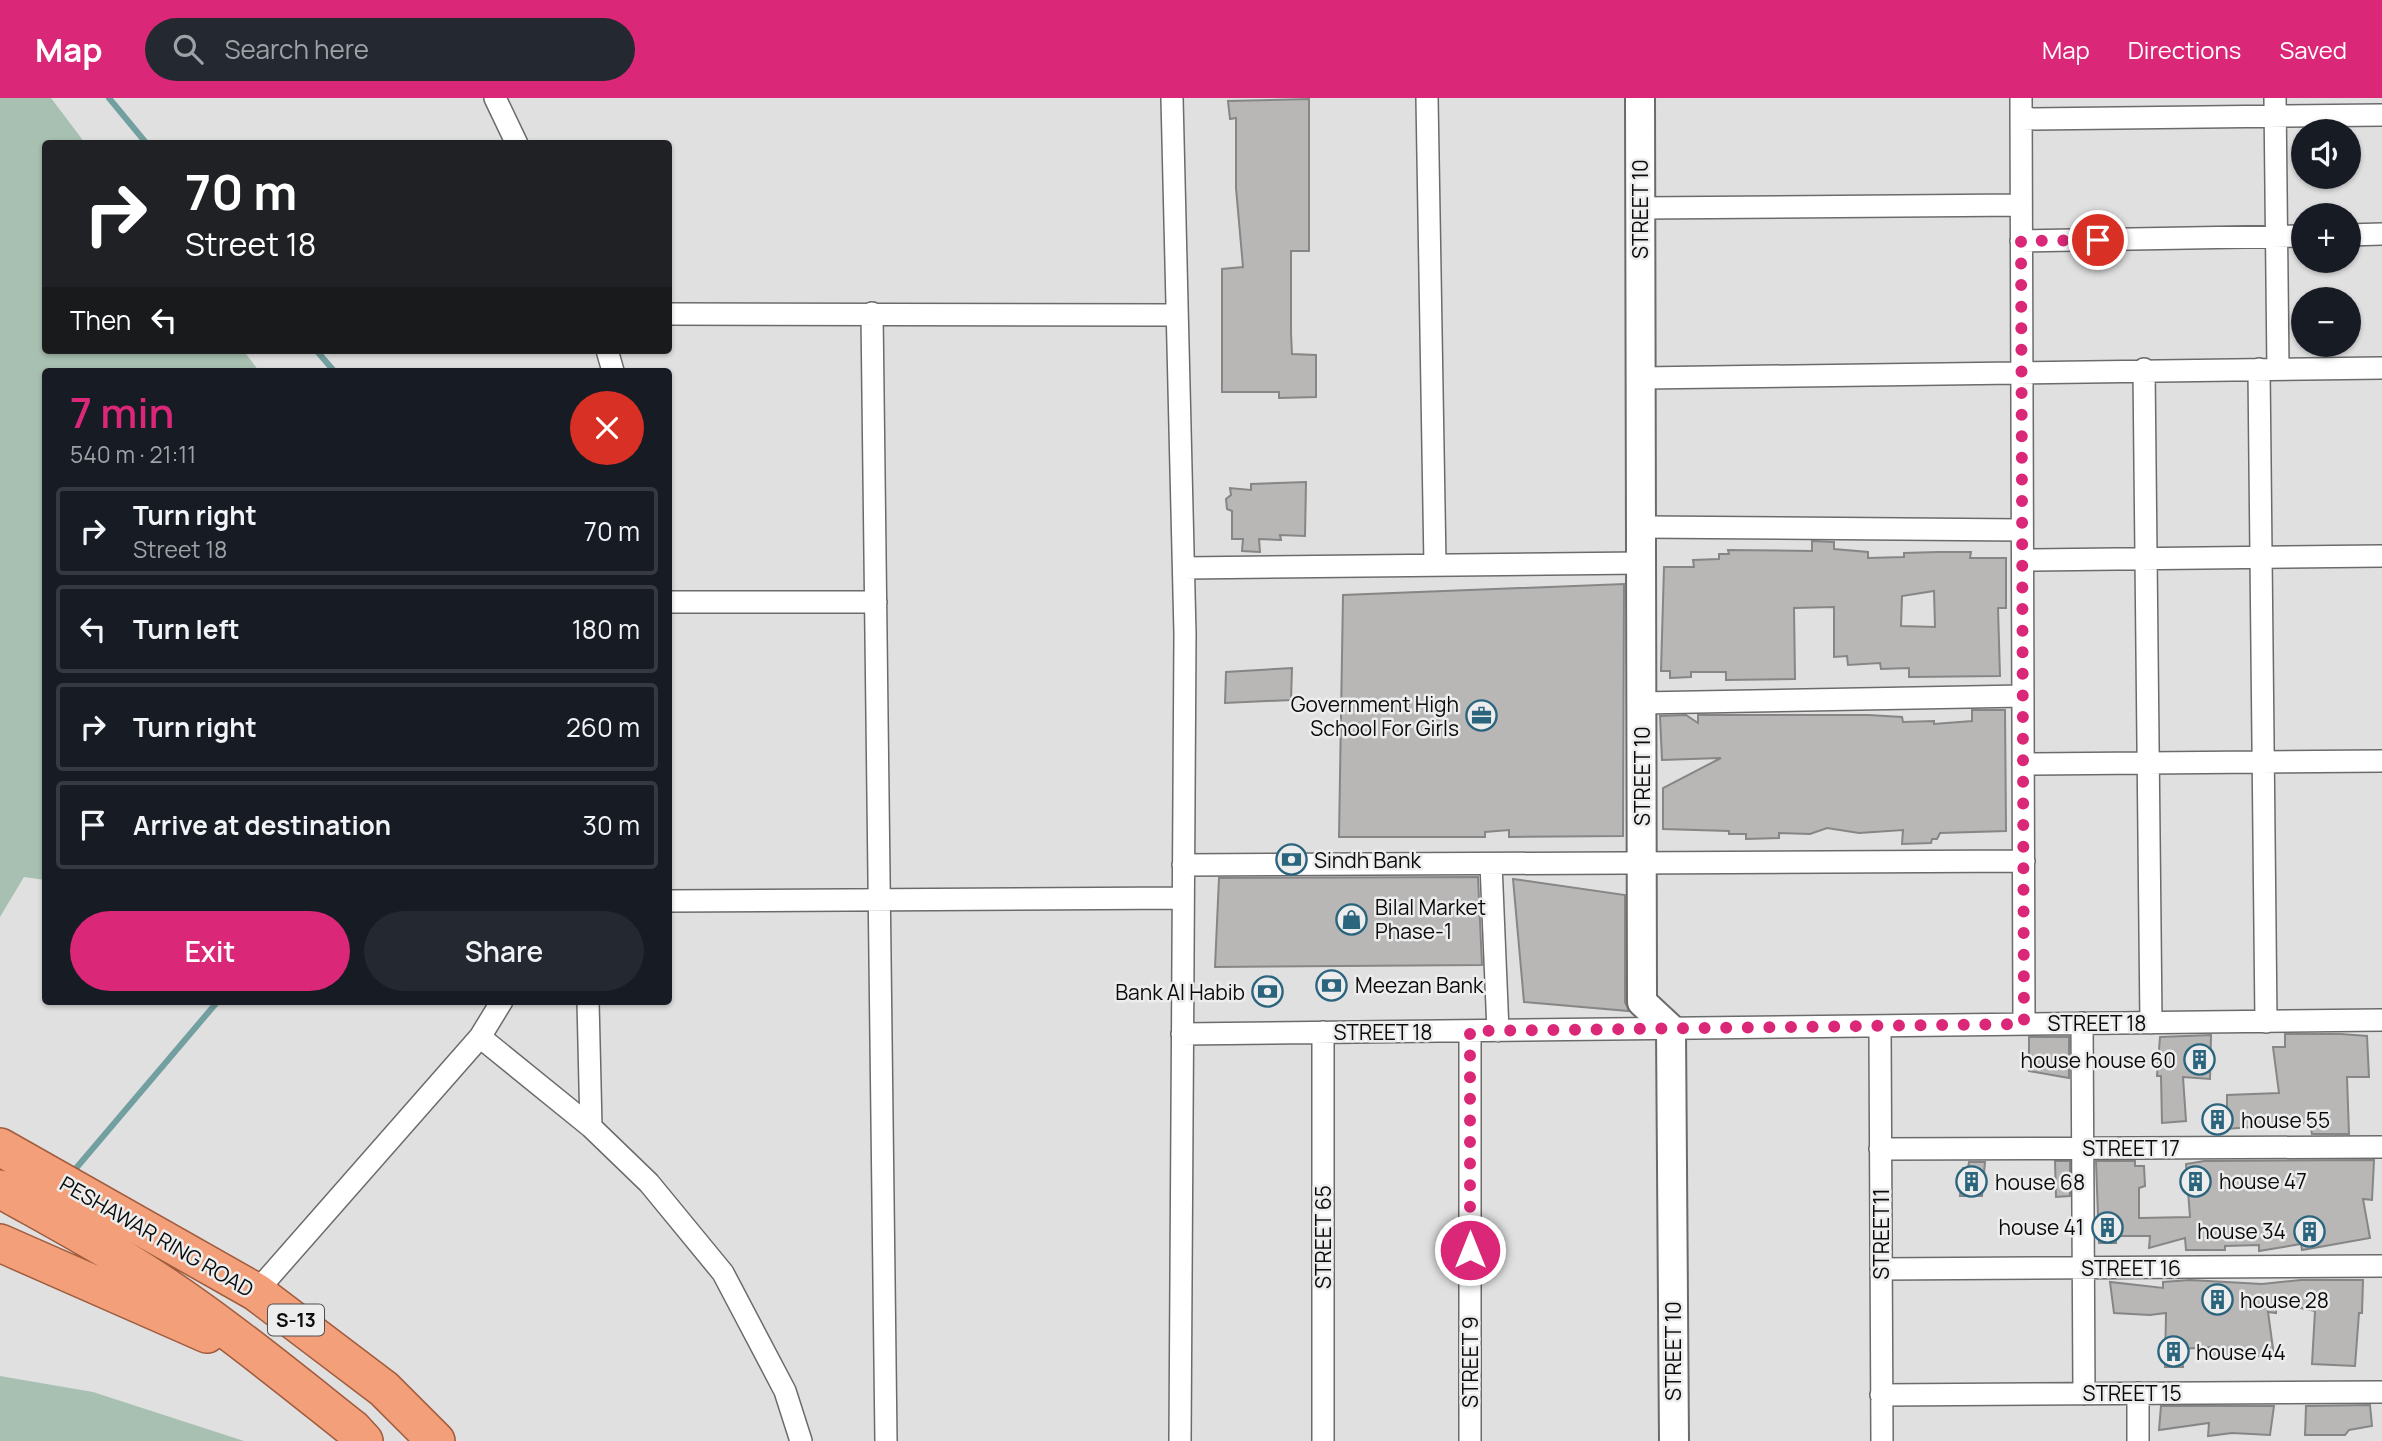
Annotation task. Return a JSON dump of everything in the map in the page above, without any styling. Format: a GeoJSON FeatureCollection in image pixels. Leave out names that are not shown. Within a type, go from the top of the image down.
{"type":"FeatureCollection","features":[{"type":"Feature","properties":{"kind":"highway","name":"PESHAWAR RING ROAD"},"geometry":{"type":"LineString","coordinates":[[0,1147],[127,1241],[364,1441]]}},
{"type":"Feature","properties":{"kind":"highway","name":"PESHAWAR RING ROAD"},"geometry":{"type":"LineString","coordinates":[[0,1189],[256,1292],[384,1389],[436,1441]]}},
{"type":"Feature","properties":{"kind":"highway"},"geometry":{"type":"LineString","coordinates":[[0,1243],[144,1309],[263,1357]]}},
{"type":"Feature","properties":{"kind":"street"},"geometry":{"type":"LineString","coordinates":[[495,98],[515,140]]}},
{"type":"Feature","properties":{"kind":"street"},"geometry":{"type":"LineString","coordinates":[[1172,98],[1175,315],[1184,568],[1180,1441]]}},
{"type":"Feature","properties":{"kind":"street"},"geometry":{"type":"LineString","coordinates":[[1427,98],[1435,565]]}},
{"type":"Feature","properties":{"kind":"street","name":"STREET 10"},"geometry":{"type":"LineString","coordinates":[[1640,98],[1642,1002],[1671,1030],[1674,1441]]}},
{"type":"Feature","properties":{"kind":"street"},"geometry":{"type":"LineString","coordinates":[[2266,1022],[2261,558],[2277,236],[2275,107]]}},
{"type":"Feature","properties":{"kind":"street"},"geometry":{"type":"LineString","coordinates":[[2024,1024],[2021,108],[2275,107],[2382,115]]}},
{"type":"Feature","properties":{"kind":"street"},"geometry":{"type":"LineString","coordinates":[[1640,208],[2021,205]]}},
{"type":"Feature","properties":{"kind":"street"},"geometry":{"type":"LineString","coordinates":[[2361,235],[2382,234]]}},
{"type":"Feature","properties":{"kind":"street"},"geometry":{"type":"LineString","coordinates":[[2021,241],[2291,236]]}},
{"type":"Feature","properties":{"kind":"street"},"geometry":{"type":"LineString","coordinates":[[872,313],[886,1441]]}},
{"type":"Feature","properties":{"kind":"street"},"geometry":{"type":"LineString","coordinates":[[672,314],[1175,315]]}},
{"type":"Feature","properties":{"kind":"street"},"geometry":{"type":"LineString","coordinates":[[1641,378],[2144,369],[2382,368]]}},
{"type":"Feature","properties":{"kind":"street"},"geometry":{"type":"LineString","coordinates":[[2144,369],[2151,1023]]}},
{"type":"Feature","properties":{"kind":"street"},"geometry":{"type":"LineString","coordinates":[[1641,527],[2022,530]]}},
{"type":"Feature","properties":{"kind":"street"},"geometry":{"type":"LineString","coordinates":[[2023,560],[2382,556]]}},
{"type":"Feature","properties":{"kind":"street"},"geometry":{"type":"LineString","coordinates":[[1184,568],[1641,563]]}},
{"type":"Feature","properties":{"kind":"street"},"geometry":{"type":"LineString","coordinates":[[672,601],[876,602]]}},
{"type":"Feature","properties":{"kind":"street"},"geometry":{"type":"LineString","coordinates":[[1642,703],[2023,696]]}},
{"type":"Feature","properties":{"kind":"street"},"geometry":{"type":"LineString","coordinates":[[2024,764],[2382,761]]}},
{"type":"Feature","properties":{"kind":"street"},"geometry":{"type":"LineString","coordinates":[[1183,865],[2024,861]]}},
{"type":"Feature","properties":{"kind":"street"},"geometry":{"type":"LineString","coordinates":[[1491,864],[1498,1031]]}},
{"type":"Feature","properties":{"kind":"street"},"geometry":{"type":"LineString","coordinates":[[672,901],[1183,898]]}},
{"type":"Feature","properties":{"kind":"street"},"geometry":{"type":"LineString","coordinates":[[256,1292],[480,1037],[500,1005]]}},
{"type":"Feature","properties":{"kind":"street"},"geometry":{"type":"LineString","coordinates":[[588,1005],[591,1128]]}},
{"type":"Feature","properties":{"kind":"street","name":"STREET 18"},"geometry":{"type":"LineString","coordinates":[[1182,1034],[1880,1028],[2382,1020]]}},
{"type":"Feature","properties":{"kind":"street"},"geometry":{"type":"LineString","coordinates":[[2082,1023],[2084,1394]]}},
{"type":"Feature","properties":{"kind":"street","name":"STREET11"},"geometry":{"type":"LineString","coordinates":[[1880,1028],[1882,1441]]}},
{"type":"Feature","properties":{"kind":"street","name":"STREET 9"},"geometry":{"type":"LineString","coordinates":[[1469,1441],[1470,1031]]}},
{"type":"Feature","properties":{"kind":"street","name":"STREET 65"},"geometry":{"type":"LineString","coordinates":[[1323,1032],[1323,1441]]}},
{"type":"Feature","properties":{"kind":"street"},"geometry":{"type":"LineString","coordinates":[[480,1037],[591,1128],[649,1183],[723,1273],[785,1391],[801,1441]]}},
{"type":"Feature","properties":{"kind":"street","name":"STREET 17"},"geometry":{"type":"LineString","coordinates":[[1880,1149],[2382,1147]]}},
{"type":"Feature","properties":{"kind":"street","name":"STREET 16"},"geometry":{"type":"LineString","coordinates":[[1881,1269],[2382,1266]]}},
{"type":"Feature","properties":{"kind":"street","name":"STREET 15"},"geometry":{"type":"LineString","coordinates":[[1881,1395],[2382,1392]]}},
{"type":"Feature","properties":{"kind":"street"},"geometry":{"type":"LineString","coordinates":[[2138,1393],[2138,1441]]}},
{"type":"Feature","properties":{"kind":"green space"},"geometry":{"type":"Polygon","coordinates":[[[0,98],[51,98],[83,140],[42,140],[42,354],[246,354],[257,368],[42,368],[42,880],[24,877],[0,917],[0,98]]]}},
{"type":"Feature","properties":{"kind":"green space"},"geometry":{"type":"Polygon","coordinates":[[[0,1376],[93,1392],[244,1441],[0,1441],[0,1376]]]}},
{"type":"Feature","properties":{"kind":"building"},"geometry":{"type":"Polygon","coordinates":[[[1309,99],[1309,251],[1291,251],[1291,333],[1292,354],[1316,355],[1316,397],[1279,398],[1279,392],[1222,392],[1222,269],[1243,267],[1236,188],[1236,118],[1230,119],[1228,101],[1309,99]]]}},
{"type":"Feature","properties":{"kind":"building"},"geometry":{"type":"Polygon","coordinates":[[[1306,482],[1305,536],[1280,535],[1281,540],[1259,539],[1260,552],[1242,551],[1243,539],[1232,539],[1232,511],[1227,509],[1226,499],[1231,495],[1230,488],[1251,490],[1251,484],[1306,482]]]}},
{"type":"Feature","properties":{"kind":"building"},"geometry":{"type":"Polygon","coordinates":[[[1812,541],[1834,542],[1834,549],[1868,552],[1868,558],[1904,557],[1904,553],[1971,552],[1970,558],[2006,558],[2006,608],[1998,608],[2000,676],[1909,677],[1909,668],[1881,669],[1880,663],[1848,665],[1847,656],[1834,657],[1834,607],[1794,608],[1795,679],[1726,680],[1726,672],[1691,672],[1691,677],[1670,678],[1670,671],[1661,671],[1664,567],[1694,567],[1693,560],[1719,559],[1719,554],[1729,554],[1728,550],[1812,551],[1812,541]],[[1934,591],[1902,596],[1901,626],[1935,627],[1934,591]]]}},
{"type":"Feature","properties":{"kind":"building","name":"Government High School For Girls"},"geometry":{"type":"Polygon","coordinates":[[[1624,584],[1623,836],[1509,837],[1509,830],[1485,832],[1485,837],[1339,837],[1343,595],[1624,584]]]}},
{"type":"Feature","properties":{"kind":"building"},"geometry":{"type":"Polygon","coordinates":[[[1292,668],[1291,700],[1225,703],[1226,672],[1292,668]]]}},
{"type":"Feature","properties":{"kind":"building"},"geometry":{"type":"Polygon","coordinates":[[[1972,710],[2005,710],[2006,831],[1940,833],[1931,843],[1902,844],[1903,830],[1859,833],[1827,828],[1810,834],[1779,833],[1779,838],[1746,839],[1746,834],[1729,834],[1729,831],[1663,829],[1663,788],[1721,758],[1662,760],[1660,716],[1686,715],[1698,723],[1698,715],[1868,715],[1902,717],[1903,722],[1934,721],[1934,724],[1972,721],[1972,710]]]}},
{"type":"Feature","properties":{"kind":"building","name":"Bilal Market Phase-1"},"geometry":{"type":"Polygon","coordinates":[[[1478,877],[1482,965],[1215,967],[1219,878],[1478,877]]]}},
{"type":"Feature","properties":{"kind":"building"},"geometry":{"type":"Polygon","coordinates":[[[1513,879],[1625,895],[1625,1002],[1629,1011],[1524,1002],[1513,879]]]}},
{"type":"Feature","properties":{"kind":"building"},"geometry":{"type":"Polygon","coordinates":[[[2285,1034],[2367,1036],[2369,1077],[2347,1077],[2349,1134],[2312,1134],[2310,1123],[2211,1130],[2212,1111],[2227,1110],[2227,1095],[2279,1093],[2273,1047],[2285,1047],[2285,1034]]]}},
{"type":"Feature","properties":{"kind":"building"},"geometry":{"type":"Polygon","coordinates":[[[2211,1035],[2210,1079],[2183,1077],[2186,1121],[2162,1123],[2161,1076],[2157,1076],[2160,1037],[2211,1035]]]}},
{"type":"Feature","properties":{"kind":"building"},"geometry":{"type":"Polygon","coordinates":[[[2029,1037],[2069,1037],[2069,1078],[2029,1071],[2029,1037]]]}},
{"type":"Feature","properties":{"kind":"building"},"geometry":{"type":"Polygon","coordinates":[[[2374,1160],[2372,1200],[2363,1199],[2370,1238],[2302,1250],[2301,1244],[2259,1251],[2259,1245],[2225,1246],[2225,1250],[2186,1250],[2185,1238],[2149,1248],[2150,1236],[2116,1236],[2116,1243],[2099,1243],[2096,1161],[2135,1161],[2135,1166],[2144,1166],[2145,1186],[2139,1188],[2139,1218],[2190,1217],[2186,1164],[2204,1161],[2374,1160]]]}},
{"type":"Feature","properties":{"kind":"building"},"geometry":{"type":"Polygon","coordinates":[[[2055,1161],[2070,1161],[2070,1196],[2056,1197],[2055,1161]]]}},
{"type":"Feature","properties":{"kind":"building","name":"house 68"},"geometry":{"type":"Polygon","coordinates":[[[1969,1162],[1985,1162],[1982,1196],[1960,1196],[1963,1168],[1968,1168],[1969,1162]]]}},
{"type":"Feature","properties":{"kind":"building"},"geometry":{"type":"Polygon","coordinates":[[[2190,1280],[2262,1284],[2301,1280],[2363,1280],[2355,1366],[2312,1364],[2315,1311],[2276,1303],[2276,1313],[2268,1312],[2274,1356],[2213,1357],[2212,1347],[2181,1349],[2183,1367],[2165,1367],[2166,1313],[2114,1313],[2110,1282],[2163,1288],[2163,1282],[2190,1280]]]}},
{"type":"Feature","properties":{"kind":"building"},"geometry":{"type":"Polygon","coordinates":[[[2370,1405],[2372,1426],[2349,1430],[2345,1435],[2305,1435],[2306,1406],[2370,1405]]]}},
{"type":"Feature","properties":{"kind":"building"},"geometry":{"type":"Polygon","coordinates":[[[2161,1406],[2274,1406],[2270,1435],[2232,1433],[2208,1436],[2209,1423],[2159,1430],[2161,1406]]]}},
{"type":"Feature","properties":{"kind":"waterway"},"geometry":{"type":"LineString","coordinates":[[109,98],[144,140]]}},
{"type":"Feature","properties":{"kind":"waterway"},"geometry":{"type":"LineString","coordinates":[[319,354],[331,368]]}},
{"type":"Feature","properties":{"kind":"waterway"},"geometry":{"type":"LineString","coordinates":[[72,1173],[215,1005]]}},
{"type":"Feature","properties":{"kind":"place","name":"Government High School For Girls"},"geometry":{"type":"Point","coordinates":[1482,716]}},
{"type":"Feature","properties":{"kind":"place","name":"Sindh Bank"},"geometry":{"type":"Point","coordinates":[1291,860]}},
{"type":"Feature","properties":{"kind":"place","name":"Bilal Market Phase-1"},"geometry":{"type":"Point","coordinates":[1352,919]}},
{"type":"Feature","properties":{"kind":"place","name":"Meezan Bank"},"geometry":{"type":"Point","coordinates":[1332,985]}},
{"type":"Feature","properties":{"kind":"place","name":"Bank Al Habib"},"geometry":{"type":"Point","coordinates":[1268,992]}},
{"type":"Feature","properties":{"kind":"place","name":"house house 60"},"geometry":{"type":"Point","coordinates":[2199,1060]}},
{"type":"Feature","properties":{"kind":"place","name":"house 55"},"geometry":{"type":"Point","coordinates":[2218,1120]}},
{"type":"Feature","properties":{"kind":"place","name":"house 47"},"geometry":{"type":"Point","coordinates":[2196,1181]}},
{"type":"Feature","properties":{"kind":"place","name":"house 68"},"geometry":{"type":"Point","coordinates":[1972,1182]}},
{"type":"Feature","properties":{"kind":"place","name":"house 41"},"geometry":{"type":"Point","coordinates":[2107,1227]}},
{"type":"Feature","properties":{"kind":"place","name":"house 34"},"geometry":{"type":"Point","coordinates":[2309,1231]}},
{"type":"Feature","properties":{"kind":"place","name":"house 28"},"geometry":{"type":"Point","coordinates":[2217,1300]}},
{"type":"Feature","properties":{"kind":"place","name":"house 44"},"geometry":{"type":"Point","coordinates":[2173,1352]}},
{"type":"Feature","properties":{"kind":"route"},"geometry":{"type":"LineString","coordinates":[[1470,1250],[1470,1031],[1880,1028],[2024,1024],[2021,241],[2098,240]]}}]}
